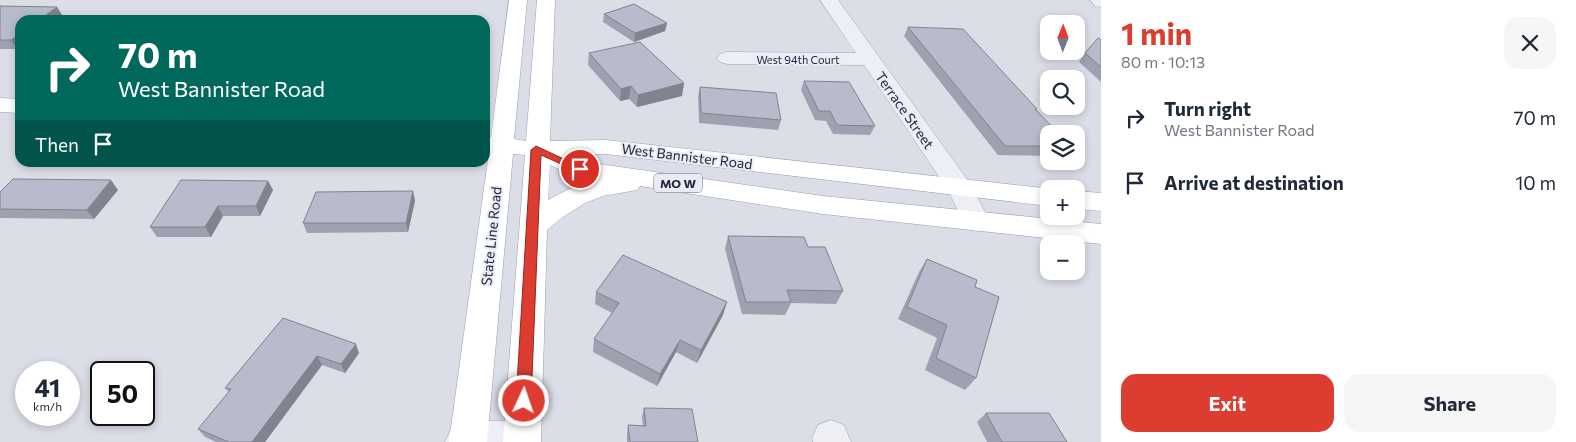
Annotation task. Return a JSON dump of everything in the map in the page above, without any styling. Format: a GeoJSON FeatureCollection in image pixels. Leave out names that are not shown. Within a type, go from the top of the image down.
{"type":"FeatureCollection","features":[{"type":"Feature","properties":{"kind":"main road","name":"State Line Road"},"geometry":{"type":"LineString","coordinates":[[467,441],[493,145],[518,0]]}},
{"type":"Feature","properties":{"kind":"main road"},"geometry":{"type":"LineString","coordinates":[[522,440],[536,150],[546,0]]}},
{"type":"Feature","properties":{"kind":"main road"},"geometry":{"type":"LineString","coordinates":[[0,105],[15,106]]}},
{"type":"Feature","properties":{"kind":"main road"},"geometry":{"type":"LineString","coordinates":[[493,145],[536,150]]}},
{"type":"Feature","properties":{"kind":"main road","name":"West Bannister Road"},"geometry":{"type":"LineString","coordinates":[[536,150],[606,146],[1040,197]]}},
{"type":"Feature","properties":{"kind":"main road","name":"West Bannister Road"},"geometry":{"type":"LineString","coordinates":[[536,150],[580,169],[665,182],[823,205],[1101,234]]}},
{"type":"Feature","properties":{"kind":"main road"},"geometry":{"type":"LineString","coordinates":[[532,228],[550,211],[569,198],[590,190],[617,184],[665,182]]}},
{"type":"Feature","properties":{"kind":"main road"},"geometry":{"type":"LineString","coordinates":[[1085,201],[1101,202]]}},
{"type":"Feature","properties":{"kind":"street","name":"Terrace Street"},"geometry":{"type":"LineString","coordinates":[[829,0],[960,188],[976,221]]}},
{"type":"Feature","properties":{"kind":"street","name":"West 94th Court"},"geometry":{"type":"LineString","coordinates":[[727,58],[869,59]]}},
{"type":"Feature","properties":{"kind":"street"},"geometry":{"type":"LineString","coordinates":[[467,441],[522,440]]}},
{"type":"Feature","properties":{"kind":"building"},"geometry":{"type":"Polygon","coordinates":[[[634,4],[667,23],[635,33],[604,14],[634,4]]]}},
{"type":"Feature","properties":{"kind":"building"},"geometry":{"type":"Polygon","coordinates":[[[0,6],[57,7],[46,15],[15,15],[15,37],[11,40],[0,40],[0,6]]]}},
{"type":"Feature","properties":{"kind":"building"},"geometry":{"type":"Polygon","coordinates":[[[908,27],[963,29],[1050,125],[1040,125],[1040,146],[1005,146],[908,27]]]}},
{"type":"Feature","properties":{"kind":"building"},"geometry":{"type":"Polygon","coordinates":[[[1098,38],[1101,40],[1101,67],[1085,53],[1098,38]]]}},
{"type":"Feature","properties":{"kind":"building"},"geometry":{"type":"Polygon","coordinates":[[[640,42],[684,83],[638,95],[631,86],[621,89],[589,53],[640,42]]]}},
{"type":"Feature","properties":{"kind":"building"},"geometry":{"type":"Polygon","coordinates":[[[804,81],[849,82],[875,126],[837,125],[830,111],[819,111],[804,81]]]}},
{"type":"Feature","properties":{"kind":"building"},"geometry":{"type":"Polygon","coordinates":[[[700,87],[776,93],[781,120],[701,113],[700,87]]]}},
{"type":"Feature","properties":{"kind":"building"},"geometry":{"type":"Polygon","coordinates":[[[13,179],[111,180],[87,210],[0,209],[0,192],[13,179]]]}},
{"type":"Feature","properties":{"kind":"building"},"geometry":{"type":"Polygon","coordinates":[[[181,180],[268,181],[256,206],[218,206],[205,227],[150,227],[181,180]]]}},
{"type":"Feature","properties":{"kind":"building"},"geometry":{"type":"Polygon","coordinates":[[[413,191],[406,223],[303,223],[316,192],[413,191]]]}},
{"type":"Feature","properties":{"kind":"building"},"geometry":{"type":"Polygon","coordinates":[[[728,236],[804,237],[808,247],[825,247],[843,291],[787,290],[791,302],[746,302],[728,236]]]}},
{"type":"Feature","properties":{"kind":"building"},"geometry":{"type":"Polygon","coordinates":[[[623,255],[727,302],[701,350],[680,340],[660,374],[594,339],[619,303],[596,292],[623,255]]]}},
{"type":"Feature","properties":{"kind":"building"},"geometry":{"type":"Polygon","coordinates":[[[927,259],[977,280],[975,287],[999,297],[976,378],[936,358],[947,325],[907,307],[927,259]]]}},
{"type":"Feature","properties":{"kind":"building"},"geometry":{"type":"Polygon","coordinates":[[[283,318],[356,344],[341,364],[317,356],[252,442],[229,442],[198,429],[231,389],[225,388],[283,318]]]}},
{"type":"Feature","properties":{"kind":"building"},"geometry":{"type":"Polygon","coordinates":[[[644,408],[692,409],[698,442],[630,442],[628,425],[646,426],[644,408]]]}},
{"type":"Feature","properties":{"kind":"building"},"geometry":{"type":"Polygon","coordinates":[[[986,413],[1049,413],[1067,442],[1002,442],[986,413]]]}},
{"type":"Feature","properties":{"kind":"route"},"geometry":{"type":"LineString","coordinates":[[524,401],[536,150],[580,169]]}}]}
